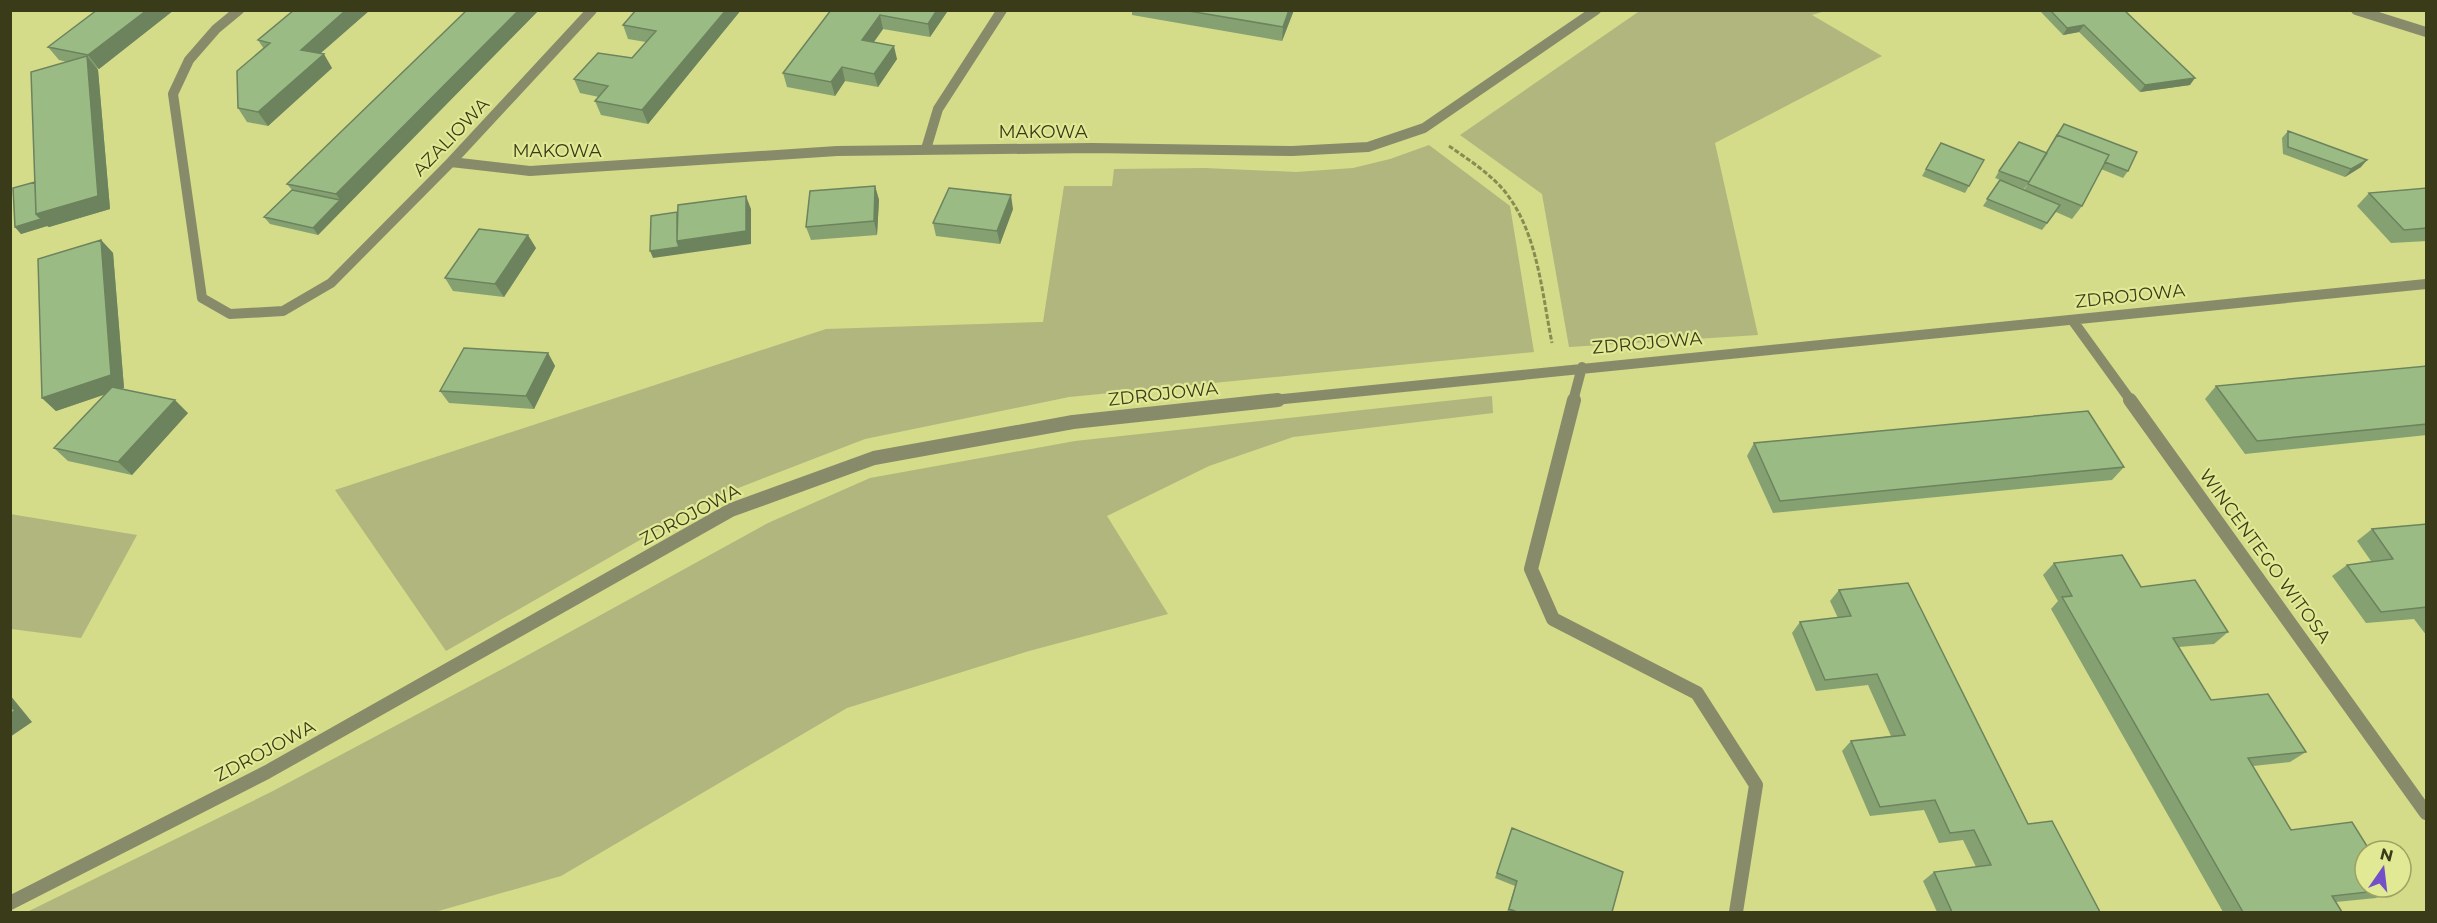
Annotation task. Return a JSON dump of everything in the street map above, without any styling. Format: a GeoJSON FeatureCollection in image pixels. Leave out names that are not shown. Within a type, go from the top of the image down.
{"type":"FeatureCollection","features":[{"type":"Feature","properties":{"kind":"street","name":"AZALIOWA"},"geometry":{"type":"LineString","coordinates":[[239,10],[216,29],[189,60],[173,94],[202,298],[230,314],[283,311],[331,283],[451,162],[592,10]]}},
{"type":"Feature","properties":{"kind":"street"},"geometry":{"type":"LineString","coordinates":[[926,149],[938,109],[1002,10]]}},
{"type":"Feature","properties":{"kind":"street","name":"MAKOWA"},"geometry":{"type":"LineString","coordinates":[[451,162],[530,171],[837,151],[926,149],[1292,151],[1368,147],[1424,128],[1596,10]]}},
{"type":"Feature","properties":{"kind":"street"},"geometry":{"type":"LineString","coordinates":[[2356,10],[2427,32]]}},
{"type":"Feature","properties":{"kind":"street","name":"ZDROJOWA"},"geometry":{"type":"LineString","coordinates":[[10,903],[267,772],[731,510],[874,458],[1073,422],[1582,367],[2073,321],[2427,284]]}},
{"type":"Feature","properties":{"kind":"street","name":"WINCENTEGO WITOSA"},"geometry":{"type":"LineString","coordinates":[[2073,321],[2427,813]]}},
{"type":"Feature","properties":{"kind":"street"},"geometry":{"type":"LineString","coordinates":[[1582,367],[1531,569],[1553,619],[1697,693],[1756,785],[1736,912]]}},
{"type":"Feature","properties":{"kind":"path"},"geometry":{"type":"LineString","coordinates":[[1424,128],[1481,168],[1511,200],[1531,243],[1557,370]]}},
{"type":"Feature","properties":{"kind":"green space"},"geometry":{"type":"Polygon","coordinates":[[[1641,10],[1825,11],[1812,15],[1882,56],[1715,143],[1758,335],[1569,347],[1542,194],[1460,135],[1641,10]]]}},
{"type":"Feature","properties":{"kind":"green space"},"geometry":{"type":"Polygon","coordinates":[[[1429,145],[1510,206],[1534,352],[1069,397],[865,439],[715,497],[446,651],[335,490],[826,329],[1043,322],[1064,186],[1112,186],[1114,169],[1205,168],[1296,172],[1353,168],[1390,159],[1429,145]]]}},
{"type":"Feature","properties":{"kind":"green space"},"geometry":{"type":"Polygon","coordinates":[[[1492,396],[1493,413],[1293,437],[1209,466],[1107,516],[1168,614],[1029,651],[847,708],[561,876],[435,912],[27,912],[271,792],[506,667],[768,523],[870,478],[1075,441],[1492,396]]]}},
{"type":"Feature","properties":{"kind":"green space"},"geometry":{"type":"Polygon","coordinates":[[[10,514],[137,535],[81,638],[11,629],[10,514]]]}},
{"type":"Feature","properties":{"kind":"building"},"geometry":{"type":"Polygon","coordinates":[[[97,10],[147,10],[88,55],[48,47],[97,10]]]}},
{"type":"Feature","properties":{"kind":"building"},"geometry":{"type":"Polygon","coordinates":[[[294,10],[346,10],[301,50],[324,54],[258,112],[238,108],[237,71],[270,43],[258,40],[294,10]]]}},
{"type":"Feature","properties":{"kind":"building"},"geometry":{"type":"Polygon","coordinates":[[[467,10],[519,10],[336,194],[287,184],[467,10]]]}},
{"type":"Feature","properties":{"kind":"building"},"geometry":{"type":"Polygon","coordinates":[[[636,10],[726,10],[642,110],[595,101],[608,86],[574,79],[598,53],[632,58],[656,31],[623,25],[636,10]]]}},
{"type":"Feature","properties":{"kind":"building"},"geometry":{"type":"Polygon","coordinates":[[[831,10],[937,10],[928,24],[880,15],[862,40],[894,46],[874,74],[842,67],[831,82],[783,73],[831,10]]]}},
{"type":"Feature","properties":{"kind":"building"},"geometry":{"type":"Polygon","coordinates":[[[1183,10],[1289,10],[1283,27],[1183,10]]]}},
{"type":"Feature","properties":{"kind":"building"},"geometry":{"type":"Polygon","coordinates":[[[2050,10],[2124,10],[2195,78],[2145,85],[2084,25],[2067,28],[2050,10]]]}},
{"type":"Feature","properties":{"kind":"building"},"geometry":{"type":"Polygon","coordinates":[[[87,56],[98,196],[36,214],[31,72],[87,56]]]}},
{"type":"Feature","properties":{"kind":"building"},"geometry":{"type":"Polygon","coordinates":[[[2064,124],[2137,152],[2128,171],[2105,162],[2109,155],[2057,135],[2064,124]]]}},
{"type":"Feature","properties":{"kind":"building"},"geometry":{"type":"Polygon","coordinates":[[[2288,131],[2367,160],[2351,169],[2288,147],[2288,131]]]}},
{"type":"Feature","properties":{"kind":"building"},"geometry":{"type":"Polygon","coordinates":[[[2057,135],[2109,155],[2082,206],[2028,184],[2057,135]]]}},
{"type":"Feature","properties":{"kind":"building"},"geometry":{"type":"Polygon","coordinates":[[[2019,142],[2047,153],[2029,182],[1999,171],[2019,142]]]}},
{"type":"Feature","properties":{"kind":"building"},"geometry":{"type":"Polygon","coordinates":[[[1941,143],[1984,160],[1969,186],[1926,169],[1941,143]]]}},
{"type":"Feature","properties":{"kind":"building"},"geometry":{"type":"Polygon","coordinates":[[[2000,180],[2060,205],[2047,223],[1987,199],[2000,180]]]}},
{"type":"Feature","properties":{"kind":"building"},"geometry":{"type":"Polygon","coordinates":[[[35,182],[36,214],[41,219],[15,227],[13,188],[35,182]]]}},
{"type":"Feature","properties":{"kind":"building"},"geometry":{"type":"Polygon","coordinates":[[[875,186],[874,221],[806,227],[810,191],[875,186]]]}},
{"type":"Feature","properties":{"kind":"building"},"geometry":{"type":"Polygon","coordinates":[[[949,188],[1011,195],[997,231],[933,223],[949,188]]]}},
{"type":"Feature","properties":{"kind":"building"},"geometry":{"type":"Polygon","coordinates":[[[2427,188],[2427,228],[2404,230],[2369,193],[2427,188]]]}},
{"type":"Feature","properties":{"kind":"building"},"geometry":{"type":"Polygon","coordinates":[[[292,190],[340,200],[313,228],[264,217],[292,190]]]}},
{"type":"Feature","properties":{"kind":"building"},"geometry":{"type":"Polygon","coordinates":[[[746,196],[746,231],[677,241],[678,205],[746,196]]]}},
{"type":"Feature","properties":{"kind":"building"},"geometry":{"type":"Polygon","coordinates":[[[677,212],[679,247],[650,251],[651,216],[677,212]]]}},
{"type":"Feature","properties":{"kind":"building"},"geometry":{"type":"Polygon","coordinates":[[[479,229],[528,235],[495,284],[445,278],[479,229]]]}},
{"type":"Feature","properties":{"kind":"building"},"geometry":{"type":"Polygon","coordinates":[[[101,240],[111,375],[42,398],[38,259],[101,240]]]}},
{"type":"Feature","properties":{"kind":"building"},"geometry":{"type":"Polygon","coordinates":[[[464,348],[548,353],[526,396],[440,391],[464,348]]]}},
{"type":"Feature","properties":{"kind":"building"},"geometry":{"type":"Polygon","coordinates":[[[2427,366],[2427,424],[2257,441],[2216,386],[2427,366]]]}},
{"type":"Feature","properties":{"kind":"building"},"geometry":{"type":"Polygon","coordinates":[[[112,387],[175,400],[118,462],[54,448],[112,387]]]}},
{"type":"Feature","properties":{"kind":"building"},"geometry":{"type":"Polygon","coordinates":[[[2088,411],[2124,467],[1780,501],[1754,443],[2088,411]]]}},
{"type":"Feature","properties":{"kind":"building"},"geometry":{"type":"Polygon","coordinates":[[[2427,524],[2427,607],[2381,612],[2347,565],[2393,559],[2372,529],[2427,524]]]}},
{"type":"Feature","properties":{"kind":"building"},"geometry":{"type":"Polygon","coordinates":[[[2122,555],[2141,587],[2195,580],[2228,632],[2173,638],[2211,700],[2268,694],[2306,752],[2248,758],[2291,830],[2352,822],[2363,839],[2353,839],[2353,894],[2332,896],[2342,912],[2243,912],[2062,597],[2072,596],[2054,563],[2122,555]]]}},
{"type":"Feature","properties":{"kind":"building"},"geometry":{"type":"Polygon","coordinates":[[[1908,583],[2028,824],[2052,821],[2100,912],[1952,912],[1934,872],[1991,865],[1974,830],[1950,833],[1935,800],[1880,807],[1851,741],[1905,735],[1877,674],[1825,680],[1800,622],[1851,616],[1839,590],[1908,583]]]}},
{"type":"Feature","properties":{"kind":"building"},"geometry":{"type":"Polygon","coordinates":[[[1512,828],[1623,872],[1612,912],[1517,912],[1509,909],[1517,881],[1497,873],[1512,828]]]}}]}
